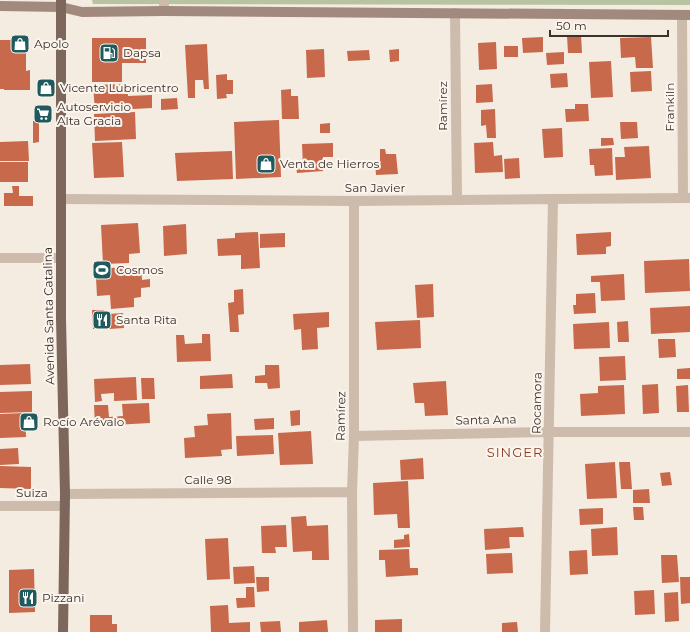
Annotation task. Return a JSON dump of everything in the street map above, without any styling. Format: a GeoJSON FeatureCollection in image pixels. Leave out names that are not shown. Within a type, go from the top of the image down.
{"type":"FeatureCollection","features":[{"type":"Feature","properties":{"kind":"main road"},"geometry":{"type":"LineString","coordinates":[[0,6],[61,3],[70,0]]}},
{"type":"Feature","properties":{"kind":"main road"},"geometry":{"type":"LineString","coordinates":[[61,3],[82,12],[164,11],[686,15]]}},
{"type":"Feature","properties":{"kind":"main road","name":"Avenida Santa Catalina"},"geometry":{"type":"LineString","coordinates":[[61,3],[61,319],[65,494],[62,632]]}},
{"type":"Feature","properties":{"kind":"street"},"geometry":{"type":"LineString","coordinates":[[164,0],[164,11]]}},
{"type":"Feature","properties":{"kind":"street","name":"Ramírez"},"geometry":{"type":"LineString","coordinates":[[455,13],[457,200]]}},
{"type":"Feature","properties":{"kind":"street","name":"Frankiln"},"geometry":{"type":"LineString","coordinates":[[686,15],[687,198]]}},
{"type":"Feature","properties":{"kind":"street","name":"San Javier"},"geometry":{"type":"LineString","coordinates":[[61,199],[354,201],[687,198]]}},
{"type":"Feature","properties":{"kind":"street","name":"Rocamora"},"geometry":{"type":"LineString","coordinates":[[545,632],[553,199]]}},
{"type":"Feature","properties":{"kind":"street","name":"Ramírez"},"geometry":{"type":"LineString","coordinates":[[353,632],[352,492],[354,436],[354,201]]}},
{"type":"Feature","properties":{"kind":"street"},"geometry":{"type":"LineString","coordinates":[[0,258],[61,258]]}},
{"type":"Feature","properties":{"kind":"street","name":"Santa Ana"},"geometry":{"type":"LineString","coordinates":[[354,436],[549,432],[690,432]]}},
{"type":"Feature","properties":{"kind":"street","name":"Calle 98"},"geometry":{"type":"LineString","coordinates":[[65,494],[352,492]]}},
{"type":"Feature","properties":{"kind":"street","name":"Suiza"},"geometry":{"type":"LineString","coordinates":[[0,506],[65,506]]}},
{"type":"Feature","properties":{"kind":"green space"},"geometry":{"type":"Polygon","coordinates":[[[92,0],[690,0],[690,5],[93,4],[92,0]]]}},
{"type":"Feature","properties":{"kind":"building"},"geometry":{"type":"Polygon","coordinates":[[[581,35],[582,53],[568,53],[567,36],[581,35]]]}},
{"type":"Feature","properties":{"kind":"building"},"geometry":{"type":"Polygon","coordinates":[[[543,37],[543,52],[523,53],[522,38],[543,37]]]}},
{"type":"Feature","properties":{"kind":"building"},"geometry":{"type":"Polygon","coordinates":[[[651,37],[653,68],[636,68],[635,57],[621,58],[620,38],[651,37]]]}},
{"type":"Feature","properties":{"kind":"building"},"geometry":{"type":"Polygon","coordinates":[[[92,38],[146,38],[146,63],[122,63],[122,82],[92,82],[92,38]]]}},
{"type":"Feature","properties":{"kind":"building"},"geometry":{"type":"Polygon","coordinates":[[[0,40],[26,40],[26,71],[30,70],[30,90],[0,89],[0,40]]]}},
{"type":"Feature","properties":{"kind":"building"},"geometry":{"type":"Polygon","coordinates":[[[496,42],[497,69],[479,70],[478,43],[496,42]]]}},
{"type":"Feature","properties":{"kind":"building"},"geometry":{"type":"Polygon","coordinates":[[[207,44],[209,89],[204,89],[203,80],[195,80],[195,98],[188,98],[185,45],[207,44]]]}},
{"type":"Feature","properties":{"kind":"building"},"geometry":{"type":"Polygon","coordinates":[[[504,46],[518,46],[518,57],[504,57],[504,46]]]}},
{"type":"Feature","properties":{"kind":"building"},"geometry":{"type":"Polygon","coordinates":[[[324,49],[325,77],[307,78],[306,50],[324,49]]]}},
{"type":"Feature","properties":{"kind":"building"},"geometry":{"type":"Polygon","coordinates":[[[399,49],[399,61],[390,62],[389,50],[399,49]]]}},
{"type":"Feature","properties":{"kind":"building"},"geometry":{"type":"Polygon","coordinates":[[[369,50],[370,60],[348,61],[347,51],[369,50]]]}},
{"type":"Feature","properties":{"kind":"building"},"geometry":{"type":"Polygon","coordinates":[[[564,52],[564,64],[547,65],[546,53],[564,52]]]}},
{"type":"Feature","properties":{"kind":"building"},"geometry":{"type":"Polygon","coordinates":[[[611,61],[613,97],[591,98],[589,62],[611,61]]]}},
{"type":"Feature","properties":{"kind":"building"},"geometry":{"type":"Polygon","coordinates":[[[651,71],[652,91],[631,92],[630,72],[651,71]]]}},
{"type":"Feature","properties":{"kind":"building"},"geometry":{"type":"Polygon","coordinates":[[[567,73],[568,87],[551,88],[550,74],[567,73]]]}},
{"type":"Feature","properties":{"kind":"building"},"geometry":{"type":"Polygon","coordinates":[[[227,74],[227,80],[233,80],[233,94],[226,94],[227,98],[217,99],[216,75],[227,74]]]}},
{"type":"Feature","properties":{"kind":"building"},"geometry":{"type":"Polygon","coordinates":[[[127,84],[128,96],[152,95],[152,108],[95,111],[93,85],[127,84]]]}},
{"type":"Feature","properties":{"kind":"building"},"geometry":{"type":"Polygon","coordinates":[[[492,84],[493,102],[476,103],[476,85],[492,84]]]}},
{"type":"Feature","properties":{"kind":"building"},"geometry":{"type":"Polygon","coordinates":[[[291,89],[291,96],[298,96],[299,119],[282,119],[281,90],[291,89]]]}},
{"type":"Feature","properties":{"kind":"building"},"geometry":{"type":"Polygon","coordinates":[[[177,98],[178,109],[161,110],[161,99],[177,98]]]}},
{"type":"Feature","properties":{"kind":"building"},"geometry":{"type":"Polygon","coordinates":[[[575,104],[588,104],[589,121],[566,122],[565,109],[575,109],[575,104]]]}},
{"type":"Feature","properties":{"kind":"building"},"geometry":{"type":"Polygon","coordinates":[[[495,109],[496,138],[487,138],[486,125],[481,126],[481,110],[495,109]]]}},
{"type":"Feature","properties":{"kind":"building"},"geometry":{"type":"Polygon","coordinates":[[[135,112],[136,139],[95,141],[94,114],[135,112]]]}},
{"type":"Feature","properties":{"kind":"building"},"geometry":{"type":"Polygon","coordinates":[[[279,120],[281,177],[236,179],[234,122],[279,120]]]}},
{"type":"Feature","properties":{"kind":"building"},"geometry":{"type":"Polygon","coordinates":[[[33,121],[39,121],[39,142],[33,143],[33,121]]]}},
{"type":"Feature","properties":{"kind":"building"},"geometry":{"type":"Polygon","coordinates":[[[620,122],[637,122],[638,138],[621,139],[620,122]]]}},
{"type":"Feature","properties":{"kind":"building"},"geometry":{"type":"Polygon","coordinates":[[[330,123],[330,133],[320,133],[320,124],[330,123]]]}},
{"type":"Feature","properties":{"kind":"building"},"geometry":{"type":"Polygon","coordinates":[[[562,128],[563,157],[544,158],[542,129],[562,128]]]}},
{"type":"Feature","properties":{"kind":"building"},"geometry":{"type":"Polygon","coordinates":[[[601,138],[613,138],[614,145],[601,146],[601,138]]]}},
{"type":"Feature","properties":{"kind":"building"},"geometry":{"type":"Polygon","coordinates":[[[28,141],[29,161],[0,161],[0,142],[28,141]]]}},
{"type":"Feature","properties":{"kind":"building"},"geometry":{"type":"Polygon","coordinates":[[[122,142],[124,177],[94,178],[92,143],[122,142]]]}},
{"type":"Feature","properties":{"kind":"building"},"geometry":{"type":"Polygon","coordinates":[[[493,142],[494,156],[502,155],[503,172],[475,173],[474,143],[493,142]]]}},
{"type":"Feature","properties":{"kind":"building"},"geometry":{"type":"Polygon","coordinates":[[[333,143],[333,157],[323,157],[323,171],[297,173],[296,167],[303,167],[302,144],[333,143]]]}},
{"type":"Feature","properties":{"kind":"building"},"geometry":{"type":"Polygon","coordinates":[[[649,146],[651,178],[616,180],[615,157],[625,157],[624,147],[649,146]]]}},
{"type":"Feature","properties":{"kind":"building"},"geometry":{"type":"Polygon","coordinates":[[[612,148],[613,175],[595,176],[594,165],[590,165],[589,149],[612,148]]]}},
{"type":"Feature","properties":{"kind":"building"},"geometry":{"type":"Polygon","coordinates":[[[380,149],[385,149],[386,154],[396,154],[398,174],[376,175],[375,161],[380,161],[380,149]]]}},
{"type":"Feature","properties":{"kind":"building"},"geometry":{"type":"Polygon","coordinates":[[[232,151],[233,179],[177,181],[175,153],[232,151]]]}},
{"type":"Feature","properties":{"kind":"building"},"geometry":{"type":"Polygon","coordinates":[[[519,158],[520,178],[505,179],[504,159],[519,158]]]}},
{"type":"Feature","properties":{"kind":"building"},"geometry":{"type":"Polygon","coordinates":[[[0,162],[28,162],[28,182],[0,182],[0,162]]]}},
{"type":"Feature","properties":{"kind":"building"},"geometry":{"type":"Polygon","coordinates":[[[12,186],[19,186],[19,196],[33,196],[33,206],[4,206],[4,193],[13,193],[12,186]]]}},
{"type":"Feature","properties":{"kind":"building"},"geometry":{"type":"Polygon","coordinates":[[[138,223],[140,253],[129,254],[129,263],[103,264],[101,225],[138,223]]]}},
{"type":"Feature","properties":{"kind":"building"},"geometry":{"type":"Polygon","coordinates":[[[186,224],[187,254],[164,256],[163,226],[186,224]]]}},
{"type":"Feature","properties":{"kind":"building"},"geometry":{"type":"Polygon","coordinates":[[[258,232],[260,268],[241,269],[241,255],[218,256],[217,239],[235,238],[235,233],[258,232]]]}},
{"type":"Feature","properties":{"kind":"building"},"geometry":{"type":"Polygon","coordinates":[[[611,232],[611,246],[606,247],[606,254],[577,255],[576,234],[611,232]]]}},
{"type":"Feature","properties":{"kind":"building"},"geometry":{"type":"Polygon","coordinates":[[[285,233],[285,247],[260,248],[260,234],[285,233]]]}},
{"type":"Feature","properties":{"kind":"building"},"geometry":{"type":"Polygon","coordinates":[[[689,259],[690,291],[645,293],[644,261],[689,259]]]}},
{"type":"Feature","properties":{"kind":"building"},"geometry":{"type":"Polygon","coordinates":[[[141,267],[142,280],[150,279],[150,287],[141,288],[141,297],[134,298],[134,307],[111,309],[110,295],[97,296],[96,278],[110,277],[109,268],[141,267]]]}},
{"type":"Feature","properties":{"kind":"building"},"geometry":{"type":"Polygon","coordinates":[[[624,274],[625,300],[601,301],[600,282],[591,282],[591,276],[624,274]]]}},
{"type":"Feature","properties":{"kind":"building"},"geometry":{"type":"Polygon","coordinates":[[[433,284],[434,317],[417,318],[415,285],[433,284]]]}},
{"type":"Feature","properties":{"kind":"building"},"geometry":{"type":"Polygon","coordinates":[[[243,289],[244,314],[238,315],[239,332],[230,332],[228,303],[234,302],[234,290],[243,289]]]}},
{"type":"Feature","properties":{"kind":"building"},"geometry":{"type":"Polygon","coordinates":[[[595,293],[596,313],[574,314],[573,305],[576,305],[576,294],[595,293]]]}},
{"type":"Feature","properties":{"kind":"building"},"geometry":{"type":"Polygon","coordinates":[[[690,306],[690,332],[651,334],[650,308],[690,306]]]}},
{"type":"Feature","properties":{"kind":"building"},"geometry":{"type":"Polygon","coordinates":[[[92,310],[104,310],[105,328],[93,329],[92,310]]]}},
{"type":"Feature","properties":{"kind":"building"},"geometry":{"type":"Polygon","coordinates":[[[329,312],[329,327],[317,328],[318,349],[302,350],[301,329],[294,330],[293,314],[329,312]]]}},
{"type":"Feature","properties":{"kind":"building"},"geometry":{"type":"Polygon","coordinates":[[[123,313],[124,328],[109,329],[108,314],[123,313]]]}},
{"type":"Feature","properties":{"kind":"building"},"geometry":{"type":"Polygon","coordinates":[[[420,320],[421,348],[377,350],[375,322],[420,320]]]}},
{"type":"Feature","properties":{"kind":"building"},"geometry":{"type":"Polygon","coordinates":[[[628,321],[629,342],[618,342],[617,322],[628,321]]]}},
{"type":"Feature","properties":{"kind":"building"},"geometry":{"type":"Polygon","coordinates":[[[609,322],[610,348],[574,349],[573,324],[609,322]]]}},
{"type":"Feature","properties":{"kind":"building"},"geometry":{"type":"Polygon","coordinates":[[[202,334],[210,334],[211,361],[177,362],[176,335],[184,335],[185,344],[202,343],[202,334]]]}},
{"type":"Feature","properties":{"kind":"building"},"geometry":{"type":"Polygon","coordinates":[[[658,339],[675,339],[676,357],[659,358],[658,339]]]}},
{"type":"Feature","properties":{"kind":"building"},"geometry":{"type":"Polygon","coordinates":[[[625,356],[626,380],[600,381],[599,357],[625,356]]]}},
{"type":"Feature","properties":{"kind":"building"},"geometry":{"type":"Polygon","coordinates":[[[30,364],[31,384],[0,385],[0,365],[30,364]]]}},
{"type":"Feature","properties":{"kind":"building"},"geometry":{"type":"Polygon","coordinates":[[[265,365],[279,365],[280,388],[268,389],[267,383],[255,383],[255,376],[265,375],[265,365]]]}},
{"type":"Feature","properties":{"kind":"building"},"geometry":{"type":"Polygon","coordinates":[[[690,368],[690,379],[677,379],[677,369],[690,368]]]}},
{"type":"Feature","properties":{"kind":"building"},"geometry":{"type":"Polygon","coordinates":[[[232,374],[233,388],[200,389],[200,376],[232,374]]]}},
{"type":"Feature","properties":{"kind":"building"},"geometry":{"type":"Polygon","coordinates":[[[136,377],[137,400],[114,401],[114,393],[101,394],[102,401],[95,402],[94,379],[136,377]]]}},
{"type":"Feature","properties":{"kind":"building"},"geometry":{"type":"Polygon","coordinates":[[[141,378],[154,378],[155,399],[142,399],[141,378]]]}},
{"type":"Feature","properties":{"kind":"building"},"geometry":{"type":"Polygon","coordinates":[[[446,381],[448,415],[425,416],[424,403],[415,403],[413,383],[446,381]]]}},
{"type":"Feature","properties":{"kind":"building"},"geometry":{"type":"Polygon","coordinates":[[[658,384],[659,413],[643,414],[642,385],[658,384]]]}},
{"type":"Feature","properties":{"kind":"building"},"geometry":{"type":"Polygon","coordinates":[[[624,385],[625,414],[581,416],[580,394],[598,393],[598,386],[624,385]]]}},
{"type":"Feature","properties":{"kind":"building"},"geometry":{"type":"Polygon","coordinates":[[[688,385],[689,412],[677,412],[676,386],[688,385]]]}},
{"type":"Feature","properties":{"kind":"building"},"geometry":{"type":"Polygon","coordinates":[[[32,391],[32,412],[0,413],[0,392],[32,391]]]}},
{"type":"Feature","properties":{"kind":"building"},"geometry":{"type":"Polygon","coordinates":[[[149,403],[150,423],[95,426],[94,405],[108,405],[109,417],[123,416],[122,404],[149,403]]]}},
{"type":"Feature","properties":{"kind":"building"},"geometry":{"type":"Polygon","coordinates":[[[300,410],[300,425],[291,426],[290,411],[300,410]]]}},
{"type":"Feature","properties":{"kind":"building"},"geometry":{"type":"Polygon","coordinates":[[[25,413],[26,437],[0,438],[0,414],[25,413]]]}},
{"type":"Feature","properties":{"kind":"building"},"geometry":{"type":"Polygon","coordinates":[[[231,413],[232,449],[221,450],[222,456],[185,458],[184,438],[195,437],[194,426],[208,425],[207,414],[231,413]]]}},
{"type":"Feature","properties":{"kind":"building"},"geometry":{"type":"Polygon","coordinates":[[[274,418],[274,429],[255,430],[254,419],[274,418]]]}},
{"type":"Feature","properties":{"kind":"building"},"geometry":{"type":"Polygon","coordinates":[[[311,431],[313,464],[280,465],[278,433],[311,431]]]}},
{"type":"Feature","properties":{"kind":"building"},"geometry":{"type":"Polygon","coordinates":[[[273,435],[274,454],[237,456],[236,436],[273,435]]]}},
{"type":"Feature","properties":{"kind":"building"},"geometry":{"type":"Polygon","coordinates":[[[18,448],[19,464],[0,465],[0,449],[18,448]]]}},
{"type":"Feature","properties":{"kind":"building"},"geometry":{"type":"Polygon","coordinates":[[[423,458],[424,479],[401,480],[400,460],[423,458]]]}},
{"type":"Feature","properties":{"kind":"building"},"geometry":{"type":"Polygon","coordinates":[[[615,462],[617,498],[587,499],[585,464],[615,462]]]}},
{"type":"Feature","properties":{"kind":"building"},"geometry":{"type":"Polygon","coordinates":[[[619,462],[630,462],[632,489],[621,489],[619,462]]]}},
{"type":"Feature","properties":{"kind":"building"},"geometry":{"type":"Polygon","coordinates":[[[0,466],[31,467],[31,489],[0,488],[0,466]]]}},
{"type":"Feature","properties":{"kind":"building"},"geometry":{"type":"Polygon","coordinates":[[[670,472],[672,485],[662,486],[660,473],[670,472]]]}},
{"type":"Feature","properties":{"kind":"building"},"geometry":{"type":"Polygon","coordinates":[[[408,481],[410,528],[398,528],[397,514],[374,515],[373,483],[408,481]]]}},
{"type":"Feature","properties":{"kind":"building"},"geometry":{"type":"Polygon","coordinates":[[[649,489],[650,503],[633,503],[633,490],[649,489]]]}},
{"type":"Feature","properties":{"kind":"building"},"geometry":{"type":"Polygon","coordinates":[[[633,507],[643,507],[644,520],[634,520],[633,507]]]}},
{"type":"Feature","properties":{"kind":"building"},"geometry":{"type":"Polygon","coordinates":[[[603,508],[603,524],[580,525],[579,509],[603,508]]]}},
{"type":"Feature","properties":{"kind":"building"},"geometry":{"type":"Polygon","coordinates":[[[306,516],[307,526],[328,525],[329,560],[312,560],[312,551],[293,552],[291,517],[306,516]]]}},
{"type":"Feature","properties":{"kind":"building"},"geometry":{"type":"Polygon","coordinates":[[[286,525],[287,547],[275,547],[276,553],[262,553],[261,526],[286,525]]]}},
{"type":"Feature","properties":{"kind":"building"},"geometry":{"type":"Polygon","coordinates":[[[523,527],[524,537],[509,537],[510,548],[485,550],[484,529],[523,527]]]}},
{"type":"Feature","properties":{"kind":"building"},"geometry":{"type":"Polygon","coordinates":[[[617,527],[618,555],[592,556],[591,529],[617,527]]]}},
{"type":"Feature","properties":{"kind":"building"},"geometry":{"type":"Polygon","coordinates":[[[409,534],[410,547],[394,548],[394,540],[404,539],[404,535],[409,534]]]}},
{"type":"Feature","properties":{"kind":"building"},"geometry":{"type":"Polygon","coordinates":[[[228,538],[230,579],[207,580],[205,539],[228,538]]]}},
{"type":"Feature","properties":{"kind":"building"},"geometry":{"type":"Polygon","coordinates":[[[409,549],[410,568],[418,568],[418,575],[386,577],[385,560],[379,560],[379,550],[409,549]]]}},
{"type":"Feature","properties":{"kind":"building"},"geometry":{"type":"Polygon","coordinates":[[[587,550],[588,574],[570,575],[569,551],[587,550]]]}},
{"type":"Feature","properties":{"kind":"building"},"geometry":{"type":"Polygon","coordinates":[[[512,553],[513,573],[487,574],[486,554],[512,553]]]}},
{"type":"Feature","properties":{"kind":"building"},"geometry":{"type":"Polygon","coordinates":[[[661,555],[677,555],[679,582],[662,583],[661,555]]]}},
{"type":"Feature","properties":{"kind":"building"},"geometry":{"type":"Polygon","coordinates":[[[254,566],[255,583],[234,584],[233,567],[254,566]]]}},
{"type":"Feature","properties":{"kind":"building"},"geometry":{"type":"Polygon","coordinates":[[[34,569],[35,612],[9,613],[9,570],[34,569]]]}},
{"type":"Feature","properties":{"kind":"building"},"geometry":{"type":"Polygon","coordinates":[[[256,577],[269,577],[269,591],[257,592],[256,577]]]}},
{"type":"Feature","properties":{"kind":"building"},"geometry":{"type":"Polygon","coordinates":[[[680,577],[690,577],[690,603],[681,604],[680,577]]]}},
{"type":"Feature","properties":{"kind":"building"},"geometry":{"type":"Polygon","coordinates":[[[246,587],[254,587],[255,607],[237,608],[236,598],[246,598],[246,587]]]}},
{"type":"Feature","properties":{"kind":"building"},"geometry":{"type":"Polygon","coordinates":[[[654,590],[655,614],[635,615],[634,591],[654,590]]]}},
{"type":"Feature","properties":{"kind":"building"},"geometry":{"type":"Polygon","coordinates":[[[678,592],[679,621],[665,622],[664,593],[678,592]]]}},
{"type":"Feature","properties":{"kind":"building"},"geometry":{"type":"Polygon","coordinates":[[[228,605],[229,623],[250,622],[250,632],[211,632],[210,606],[228,605]]]}},
{"type":"Feature","properties":{"kind":"building"},"geometry":{"type":"Polygon","coordinates":[[[90,615],[112,615],[112,624],[117,624],[117,632],[90,632],[90,615]]]}},
{"type":"Feature","properties":{"kind":"building"},"geometry":{"type":"Polygon","coordinates":[[[402,619],[402,632],[375,632],[375,620],[402,619]]]}},
{"type":"Feature","properties":{"kind":"building"},"geometry":{"type":"Polygon","coordinates":[[[327,620],[328,632],[299,632],[299,622],[327,620]]]}},
{"type":"Feature","properties":{"kind":"building"},"geometry":{"type":"Polygon","coordinates":[[[280,621],[281,632],[261,632],[260,622],[280,621]]]}},
{"type":"Feature","properties":{"kind":"building"},"geometry":{"type":"Polygon","coordinates":[[[517,622],[518,632],[502,632],[502,623],[517,622]]]}},
{"type":"Feature","properties":{"kind":"place","name":"Apolo"},"geometry":{"type":"Point","coordinates":[20,44]}},
{"type":"Feature","properties":{"kind":"place","name":"Dapsa"},"geometry":{"type":"Point","coordinates":[109,53]}},
{"type":"Feature","properties":{"kind":"place","name":"Vicente Lubricentro"},"geometry":{"type":"Point","coordinates":[46,88]}},
{"type":"Feature","properties":{"kind":"place","name":"Autoservicio Alta Gracia"},"geometry":{"type":"Point","coordinates":[43,114]}},
{"type":"Feature","properties":{"kind":"place","name":"Venta de Hierros"},"geometry":{"type":"Point","coordinates":[266,164]}},
{"type":"Feature","properties":{"kind":"place","name":"Cosmos"},"geometry":{"type":"Point","coordinates":[102,270]}},
{"type":"Feature","properties":{"kind":"place","name":"Santa Rita"},"geometry":{"type":"Point","coordinates":[102,320]}},
{"type":"Feature","properties":{"kind":"place","name":"Rocío Arévalo"},"geometry":{"type":"Point","coordinates":[29,422]}},
{"type":"Feature","properties":{"kind":"place","name":"Pizzani"},"geometry":{"type":"Point","coordinates":[28,598]}},
{"type":"Feature","properties":{"kind":"district","name":"SINGER"},"geometry":{"type":"Point","coordinates":[515,452]}}]}
